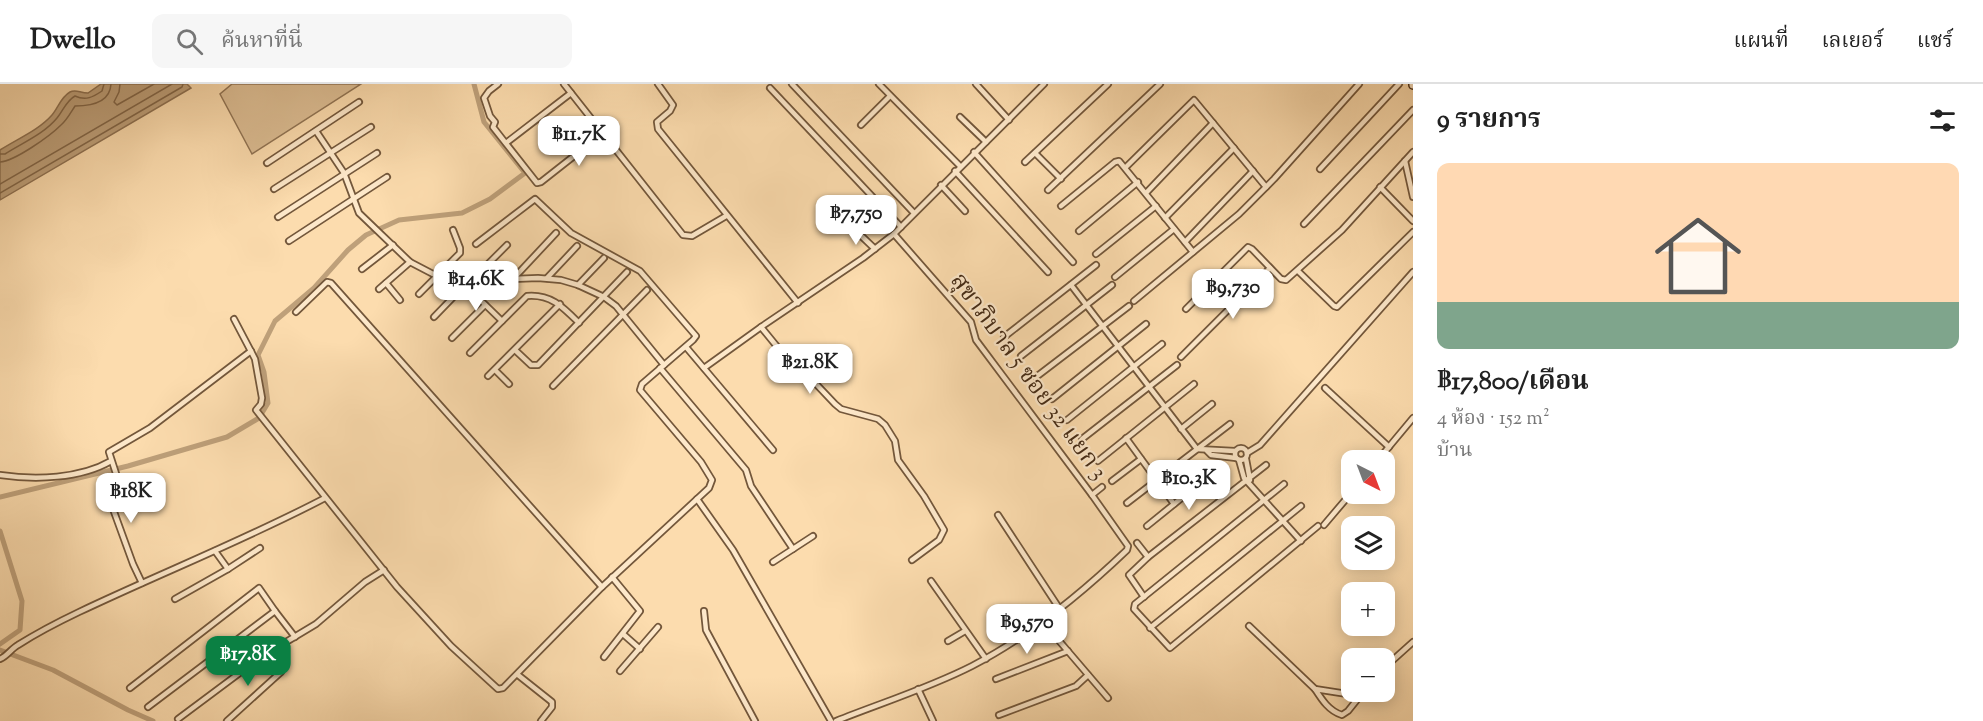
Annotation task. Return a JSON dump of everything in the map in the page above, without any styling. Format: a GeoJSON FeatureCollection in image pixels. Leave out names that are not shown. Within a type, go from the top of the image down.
{"type":"FeatureCollection","features":[{"type":"Feature","properties":{"kind":"street"},"geometry":{"type":"LineString","coordinates":[[498,84],[484,98],[490,116],[495,122],[493,127],[539,183],[602,134]]}},
{"type":"Feature","properties":{"kind":"street"},"geometry":{"type":"LineString","coordinates":[[564,84],[683,235],[692,236],[726,216]]}},
{"type":"Feature","properties":{"kind":"street"},"geometry":{"type":"LineString","coordinates":[[658,84],[674,105],[659,119],[657,127],[798,303]]}},
{"type":"Feature","properties":{"kind":"street"},"geometry":{"type":"LineString","coordinates":[[792,84],[914,213]]}},
{"type":"Feature","properties":{"kind":"street"},"geometry":{"type":"LineString","coordinates":[[879,84],[960,166]]}},
{"type":"Feature","properties":{"kind":"street"},"geometry":{"type":"LineString","coordinates":[[976,84],[1008,120]]}},
{"type":"Feature","properties":{"kind":"street"},"geometry":{"type":"LineString","coordinates":[[704,368],[894,234],[1044,84]]}},
{"type":"Feature","properties":{"kind":"street"},"geometry":{"type":"LineString","coordinates":[[1025,162],[1108,84]]}},
{"type":"Feature","properties":{"kind":"street"},"geometry":{"type":"LineString","coordinates":[[1048,190],[1160,84]]}},
{"type":"Feature","properties":{"kind":"street"},"geometry":{"type":"LineString","coordinates":[[1134,301],[1239,214],[1359,84]]}},
{"type":"Feature","properties":{"kind":"street"},"geometry":{"type":"LineString","coordinates":[[1320,169],[1400,84]]}},
{"type":"Feature","properties":{"kind":"street"},"geometry":{"type":"LineString","coordinates":[[770,88],[901,227]]}},
{"type":"Feature","properties":{"kind":"street"},"geometry":{"type":"LineString","coordinates":[[507,143],[571,93]]}},
{"type":"Feature","properties":{"kind":"street"},"geometry":{"type":"LineString","coordinates":[[861,125],[890,96]]}},
{"type":"Feature","properties":{"kind":"street"},"geometry":{"type":"LineString","coordinates":[[1126,167],[1194,100],[1266,187]]}},
{"type":"Feature","properties":{"kind":"street"},"geometry":{"type":"LineString","coordinates":[[267,163],[359,102]]}},
{"type":"Feature","properties":{"kind":"street"},"geometry":{"type":"LineString","coordinates":[[1304,224],[1413,110]]}},
{"type":"Feature","properties":{"kind":"street"},"geometry":{"type":"LineString","coordinates":[[960,117],[986,142]]}},
{"type":"Feature","properties":{"kind":"street"},"geometry":{"type":"LineString","coordinates":[[1146,193],[1213,123]]}},
{"type":"Feature","properties":{"kind":"street"},"geometry":{"type":"LineString","coordinates":[[274,189],[371,127]]}},
{"type":"Feature","properties":{"kind":"street"},"geometry":{"type":"LineString","coordinates":[[316,130],[344,173],[359,213],[410,262],[449,285],[467,287],[513,279],[547,278],[578,285],[604,297],[623,314],[746,470],[751,486],[793,549]]}},
{"type":"Feature","properties":{"kind":"street"},"geometry":{"type":"LineString","coordinates":[[1166,218],[1234,148]]}},
{"type":"Feature","properties":{"kind":"street"},"geometry":{"type":"LineString","coordinates":[[974,152],[1073,262]]}},
{"type":"Feature","properties":{"kind":"street"},"geometry":{"type":"LineString","coordinates":[[1186,309],[1248,247],[1281,279],[1286,280],[1342,230],[1413,152]]}},
{"type":"Feature","properties":{"kind":"street"},"geometry":{"type":"LineString","coordinates":[[278,217],[377,153]]}},
{"type":"Feature","properties":{"kind":"street"},"geometry":{"type":"LineString","coordinates":[[1035,153],[1061,179]]}},
{"type":"Feature","properties":{"kind":"street"},"geometry":{"type":"LineString","coordinates":[[1061,206],[1119,161],[1193,252]]}},
{"type":"Feature","properties":{"kind":"street"},"geometry":{"type":"LineString","coordinates":[[1405,161],[1413,197]]}},
{"type":"Feature","properties":{"kind":"street"},"geometry":{"type":"LineString","coordinates":[[955,171],[1048,272]]}},
{"type":"Feature","properties":{"kind":"street"},"geometry":{"type":"LineString","coordinates":[[1185,242],[1253,171]]}},
{"type":"Feature","properties":{"kind":"street"},"geometry":{"type":"LineString","coordinates":[[289,241],[387,177]]}},
{"type":"Feature","properties":{"kind":"street"},"geometry":{"type":"LineString","coordinates":[[1079,231],[1138,182]]}},
{"type":"Feature","properties":{"kind":"street"},"geometry":{"type":"LineString","coordinates":[[941,185],[965,211]]}},
{"type":"Feature","properties":{"kind":"street"},"geometry":{"type":"LineString","coordinates":[[1380,187],[1413,221]]}},
{"type":"Feature","properties":{"kind":"street"},"geometry":{"type":"LineString","coordinates":[[234,319],[256,365],[262,398],[261,404],[255,410],[384,570],[451,646],[492,686],[498,689],[503,688],[612,577],[709,488],[711,476],[640,390],[640,386],[695,339],[694,333],[640,271],[571,233],[536,199],[476,244]]}},
{"type":"Feature","properties":{"kind":"street"},"geometry":{"type":"LineString","coordinates":[[1096,254],[1156,206]]}},
{"type":"Feature","properties":{"kind":"street"},"geometry":{"type":"LineString","coordinates":[[852,227],[875,249]]}},
{"type":"Feature","properties":{"kind":"street"},"geometry":{"type":"LineString","coordinates":[[1115,277],[1174,229]]}},
{"type":"Feature","properties":{"kind":"street"},"geometry":{"type":"LineString","coordinates":[[419,294],[460,253],[453,230]]}},
{"type":"Feature","properties":{"kind":"street"},"geometry":{"type":"LineString","coordinates":[[513,279],[556,232]]}},
{"type":"Feature","properties":{"kind":"street"},"geometry":{"type":"LineString","coordinates":[[1298,271],[1337,307],[1413,232]]}},
{"type":"Feature","properties":{"kind":"street","name":"สุขาภิบาล 5 ซอย 32 แยก 3"},"geometry":{"type":"LineString","coordinates":[[894,234],[969,321],[976,340],[1128,546],[1127,550],[1107,569],[1059,608]]}},
{"type":"Feature","properties":{"kind":"street"},"geometry":{"type":"LineString","coordinates":[[362,269],[393,245]]}},
{"type":"Feature","properties":{"kind":"street"},"geometry":{"type":"LineString","coordinates":[[434,318],[507,245]]}},
{"type":"Feature","properties":{"kind":"street"},"geometry":{"type":"LineString","coordinates":[[547,278],[577,246]]}},
{"type":"Feature","properties":{"kind":"street"},"geometry":{"type":"LineString","coordinates":[[578,285],[604,258]]}},
{"type":"Feature","properties":{"kind":"street"},"geometry":{"type":"LineString","coordinates":[[379,289],[410,262]]}},
{"type":"Feature","properties":{"kind":"street"},"geometry":{"type":"LineString","coordinates":[[1004,337],[1096,265]]}},
{"type":"Feature","properties":{"kind":"street"},"geometry":{"type":"LineString","coordinates":[[1181,357],[1270,268]]}},
{"type":"Feature","properties":{"kind":"street"},"geometry":{"type":"LineString","coordinates":[[515,350],[536,366],[627,272]]}},
{"type":"Feature","properties":{"kind":"street"},"geometry":{"type":"LineString","coordinates":[[1248,480],[1246,459],[1248,453],[1260,445],[1413,272]]}},
{"type":"Feature","properties":{"kind":"street"},"geometry":{"type":"LineString","coordinates":[[296,312],[327,282],[331,283],[602,587]]}},
{"type":"Feature","properties":{"kind":"street"},"geometry":{"type":"LineString","coordinates":[[386,283],[400,300]]}},
{"type":"Feature","properties":{"kind":"street"},"geometry":{"type":"LineString","coordinates":[[1071,285],[1197,450],[1235,451],[1241,448],[1248,453]]}},
{"type":"Feature","properties":{"kind":"street"},"geometry":{"type":"LineString","coordinates":[[1021,356],[1112,285]]}},
{"type":"Feature","properties":{"kind":"street"},"geometry":{"type":"LineString","coordinates":[[467,287],[502,321]]}},
{"type":"Feature","properties":{"kind":"street"},"geometry":{"type":"LineString","coordinates":[[553,386],[647,290]]}},
{"type":"Feature","properties":{"kind":"street"},"geometry":{"type":"LineString","coordinates":[[470,353],[527,296],[545,297],[560,304],[579,322]]}},
{"type":"Feature","properties":{"kind":"street"},"geometry":{"type":"LineString","coordinates":[[488,376],[560,304]]}},
{"type":"Feature","properties":{"kind":"street"},"geometry":{"type":"LineString","coordinates":[[452,338],[485,305]]}},
{"type":"Feature","properties":{"kind":"street"},"geometry":{"type":"LineString","coordinates":[[1036,377],[1128,306]]}},
{"type":"Feature","properties":{"kind":"street"},"geometry":{"type":"LineString","coordinates":[[1052,399],[1146,324]]}},
{"type":"Feature","properties":{"kind":"street"},"geometry":{"type":"LineString","coordinates":[[761,327],[779,349],[841,409],[878,419],[889,430],[895,441],[898,460],[924,496],[944,530],[939,540],[912,560]]}},
{"type":"Feature","properties":{"kind":"street"},"geometry":{"type":"LineString","coordinates":[[1067,420],[1162,344]]}},
{"type":"Feature","properties":{"kind":"street"},"geometry":{"type":"LineString","coordinates":[[686,346],[773,450]]}},
{"type":"Feature","properties":{"kind":"street"},"geometry":{"type":"LineString","coordinates":[[142,583],[113,509],[113,501],[121,489],[112,463],[111,451],[150,428],[251,351]]}},
{"type":"Feature","properties":{"kind":"street"},"geometry":{"type":"LineString","coordinates":[[1082,440],[1178,365]]}},
{"type":"Feature","properties":{"kind":"street"},"geometry":{"type":"LineString","coordinates":[[495,370],[509,384]]}},
{"type":"Feature","properties":{"kind":"street"},"geometry":{"type":"LineString","coordinates":[[1098,461],[1194,384]]}},
{"type":"Feature","properties":{"kind":"street"},"geometry":{"type":"LineString","coordinates":[[1325,388],[1389,447]]}},
{"type":"Feature","properties":{"kind":"street"},"geometry":{"type":"LineString","coordinates":[[1181,429],[1212,404]]}},
{"type":"Feature","properties":{"kind":"street"},"geometry":{"type":"LineString","coordinates":[[1386,450],[1413,418]]}},
{"type":"Feature","properties":{"kind":"street"},"geometry":{"type":"LineString","coordinates":[[1127,503],[1230,424]]}},
{"type":"Feature","properties":{"kind":"street"},"geometry":{"type":"LineString","coordinates":[[1126,438],[1174,504]]}},
{"type":"Feature","properties":{"kind":"street"},"geometry":{"type":"LineString","coordinates":[[1207,451],[1210,455],[1246,459]]}},
{"type":"Feature","properties":{"kind":"street"},"geometry":{"type":"LineString","coordinates":[[1235,451],[1242,475],[1300,541]]}},
{"type":"Feature","properties":{"kind":"street"},"geometry":{"type":"LineString","coordinates":[[1112,482],[1141,459]]}},
{"type":"Feature","properties":{"kind":"street"},"geometry":{"type":"LineString","coordinates":[[0,475],[42,477],[68,475],[112,463]]}},
{"type":"Feature","properties":{"kind":"street"},"geometry":{"type":"LineString","coordinates":[[1144,597],[1129,575],[1148,557],[1266,465]]}},
{"type":"Feature","properties":{"kind":"street"},"geometry":{"type":"LineString","coordinates":[[1147,526],[1215,471]]}},
{"type":"Feature","properties":{"kind":"street"},"geometry":{"type":"LineString","coordinates":[[1284,484],[1136,604],[1134,609],[1167,647],[1173,646],[1321,526],[1341,504]]}},
{"type":"Feature","properties":{"kind":"street"},"geometry":{"type":"LineString","coordinates":[[1092,495],[1102,487]]}},
{"type":"Feature","properties":{"kind":"street"},"geometry":{"type":"LineString","coordinates":[[2,658],[46,628],[274,525],[326,498]]}},
{"type":"Feature","properties":{"kind":"street"},"geometry":{"type":"LineString","coordinates":[[697,499],[733,550],[831,721]]}},
{"type":"Feature","properties":{"kind":"street"},"geometry":{"type":"LineString","coordinates":[[1150,628],[1301,506]]}},
{"type":"Feature","properties":{"kind":"street"},"geometry":{"type":"LineString","coordinates":[[836,721],[850,718],[986,659],[1043,622],[1059,608],[998,515]]}},
{"type":"Feature","properties":{"kind":"street"},"geometry":{"type":"LineString","coordinates":[[773,562],[813,536]]}},
{"type":"Feature","properties":{"kind":"street"},"geometry":{"type":"LineString","coordinates":[[1137,543],[1148,557]]}},
{"type":"Feature","properties":{"kind":"street"},"geometry":{"type":"LineString","coordinates":[[175,599],[260,548]]}},
{"type":"Feature","properties":{"kind":"street"},"geometry":{"type":"LineString","coordinates":[[215,551],[228,569]]}},
{"type":"Feature","properties":{"kind":"street"},"geometry":{"type":"LineString","coordinates":[[178,719],[267,653],[316,624],[365,582],[384,570]]}},
{"type":"Feature","properties":{"kind":"street"},"geometry":{"type":"LineString","coordinates":[[604,657],[640,611],[612,577]]}},
{"type":"Feature","properties":{"kind":"street"},"geometry":{"type":"LineString","coordinates":[[931,581],[986,659]]}},
{"type":"Feature","properties":{"kind":"street"},"geometry":{"type":"LineString","coordinates":[[130,688],[259,588],[295,637]]}},
{"type":"Feature","properties":{"kind":"street"},"geometry":{"type":"LineString","coordinates":[[148,707],[275,611]]}},
{"type":"Feature","properties":{"kind":"street"},"geometry":{"type":"LineString","coordinates":[[704,611],[706,630],[755,721]]}},
{"type":"Feature","properties":{"kind":"street"},"geometry":{"type":"LineString","coordinates":[[1043,622],[1108,698]]}},
{"type":"Feature","properties":{"kind":"street"},"geometry":{"type":"LineString","coordinates":[[1249,626],[1337,713],[1342,715],[1355,702]]}},
{"type":"Feature","properties":{"kind":"street"},"geometry":{"type":"LineString","coordinates":[[620,671],[658,627]]}},
{"type":"Feature","properties":{"kind":"street"},"geometry":{"type":"LineString","coordinates":[[948,641],[965,631]]}},
{"type":"Feature","properties":{"kind":"street"},"geometry":{"type":"LineString","coordinates":[[623,634],[639,649]]}},
{"type":"Feature","properties":{"kind":"street"},"geometry":{"type":"LineString","coordinates":[[1395,658],[1413,642]]}},
{"type":"Feature","properties":{"kind":"street"},"geometry":{"type":"LineString","coordinates":[[996,679],[1068,651]]}},
{"type":"Feature","properties":{"kind":"street"},"geometry":{"type":"LineString","coordinates":[[227,721],[281,672],[267,653]]}},
{"type":"Feature","properties":{"kind":"street"},"geometry":{"type":"LineString","coordinates":[[518,675],[552,702],[552,707],[541,721]]}},
{"type":"Feature","properties":{"kind":"street"},"geometry":{"type":"LineString","coordinates":[[999,714],[1076,686],[1088,675]]}},
{"type":"Feature","properties":{"kind":"street"},"geometry":{"type":"LineString","coordinates":[[918,689],[933,721]]}},
{"type":"Feature","properties":{"kind":"street"},"geometry":{"type":"LineString","coordinates":[[1315,689],[1341,692]]}},
{"type":"Feature","properties":{"kind":"shaded area"},"geometry":{"type":"Polygon","coordinates":[[[232,84],[361,84],[252,154],[220,94],[232,84]]]}},
{"type":"Feature","properties":{"kind":"water"},"geometry":{"type":"Polygon","coordinates":[[[101,84],[187,84],[191,88],[0,200],[0,150],[47,120],[70,92],[88,93],[101,84]]]}},
{"type":"Feature","properties":{"kind":"waterway"},"geometry":{"type":"LineString","coordinates":[[0,497],[128,466],[227,437],[259,418],[268,403],[264,372],[258,355],[275,321],[314,288],[348,250],[366,235],[399,220],[462,213],[490,199],[525,173],[484,122],[474,84]]}},
{"type":"Feature","properties":{"kind":"waterway"},"geometry":{"type":"LineString","coordinates":[[0,531],[22,601],[20,630],[0,644]]}},
{"type":"Feature","properties":{"kind":"waterway"},"geometry":{"type":"LineString","coordinates":[[0,650],[53,670],[153,721]]}}]}
